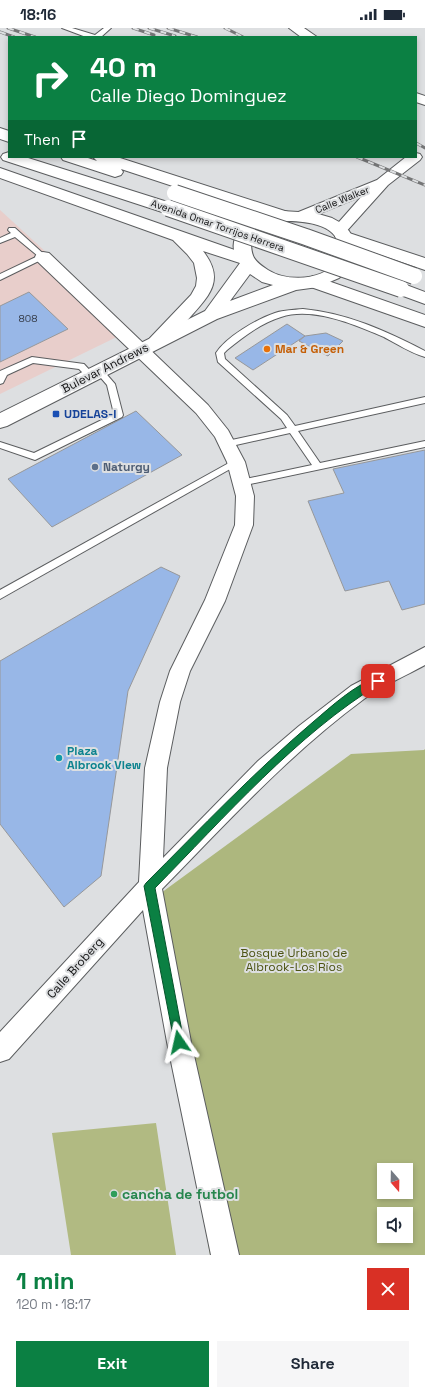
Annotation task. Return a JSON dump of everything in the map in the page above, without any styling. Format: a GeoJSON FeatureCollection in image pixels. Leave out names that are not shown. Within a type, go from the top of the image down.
{"type":"FeatureCollection","features":[{"type":"Feature","properties":{"kind":"main road","name":"Avenida Omar Torrijos Herrera"},"geometry":{"type":"LineString","coordinates":[[13,158],[176,195],[400,290],[425,298]]}},
{"type":"Feature","properties":{"kind":"main road","name":"Avenida Omar Torrijos Herrera"},"geometry":{"type":"LineString","coordinates":[[72,158],[176,195],[306,237],[422,271]]}},
{"type":"Feature","properties":{"kind":"main road"},"geometry":{"type":"LineString","coordinates":[[103,158],[176,195],[282,216],[301,216],[320,220],[341,233],[422,271]]}},
{"type":"Feature","properties":{"kind":"main road"},"geometry":{"type":"LineString","coordinates":[[0,173],[151,225],[245,262],[256,272],[270,279],[294,284],[314,282],[329,276],[341,268],[348,258],[348,246],[341,233]]}},
{"type":"Feature","properties":{"kind":"main road"},"geometry":{"type":"LineString","coordinates":[[151,225],[165,225],[180,222],[194,212],[197,208],[198,199],[194,191],[176,195]]}},
{"type":"Feature","properties":{"kind":"main road"},"geometry":{"type":"LineString","coordinates":[[245,262],[241,246],[247,232],[262,222],[282,216]]}},
{"type":"Feature","properties":{"kind":"main road"},"geometry":{"type":"LineString","coordinates":[[148,346],[200,296],[206,280],[204,265],[199,256],[191,246],[177,235]]}},
{"type":"Feature","properties":{"kind":"main road","name":"Bulevar Andrews"},"geometry":{"type":"LineString","coordinates":[[210,315],[245,262]]}},
{"type":"Feature","properties":{"kind":"main road"},"geometry":{"type":"LineString","coordinates":[[401,313],[394,309],[386,300],[383,294],[384,284],[391,274],[410,266],[422,271]]}},
{"type":"Feature","properties":{"kind":"main road"},"geometry":{"type":"LineString","coordinates":[[314,282],[425,321]]}},
{"type":"Feature","properties":{"kind":"main road","name":"Bulevar Andrews"},"geometry":{"type":"LineString","coordinates":[[0,422],[210,315],[294,284]]}},
{"type":"Feature","properties":{"kind":"street"},"geometry":{"type":"LineString","coordinates":[[296,28],[308,36]]}},
{"type":"Feature","properties":{"kind":"street","name":"Calle Walker"},"geometry":{"type":"LineString","coordinates":[[417,155],[425,149]]}},
{"type":"Feature","properties":{"kind":"street","name":"Calle Walker"},"geometry":{"type":"LineString","coordinates":[[341,233],[383,182],[414,158]]}},
{"type":"Feature","properties":{"kind":"street","name":"Calle Walker"},"geometry":{"type":"LineString","coordinates":[[301,216],[383,182]]}},
{"type":"Feature","properties":{"kind":"street"},"geometry":{"type":"LineString","coordinates":[[43,257],[148,346],[202,409],[222,434],[236,462],[244,496],[244,525],[215,600],[180,671],[164,729],[156,768],[150,886],[179,1042],[225,1255]]}},
{"type":"Feature","properties":{"kind":"street","name":"Calle Broberg"},"geometry":{"type":"LineString","coordinates":[[0,1050],[150,886],[266,768],[306,732],[358,692],[425,655]]}},
{"type":"Feature","properties":{"kind":"lane"},"geometry":{"type":"LineString","coordinates":[[65,28],[90,36]]}},
{"type":"Feature","properties":{"kind":"lane"},"geometry":{"type":"LineString","coordinates":[[98,36],[108,28]]}},
{"type":"Feature","properties":{"kind":"lane"},"geometry":{"type":"LineString","coordinates":[[0,241],[14,232],[43,257],[0,277]]}},
{"type":"Feature","properties":{"kind":"lane"},"geometry":{"type":"LineString","coordinates":[[318,467],[284,417],[221,360],[220,353],[229,344],[271,317],[285,313],[306,312],[334,316],[378,331],[425,354]]}},
{"type":"Feature","properties":{"kind":"lane"},"geometry":{"type":"LineString","coordinates":[[0,381],[3,373],[32,360],[81,366],[95,373],[111,384],[118,415],[35,457],[0,445]]}},
{"type":"Feature","properties":{"kind":"lane"},"geometry":{"type":"LineString","coordinates":[[227,444],[425,400]]}},
{"type":"Feature","properties":{"kind":"lane"},"geometry":{"type":"LineString","coordinates":[[241,483],[425,444]]}},
{"type":"Feature","properties":{"kind":"lane"},"geometry":{"type":"LineString","coordinates":[[0,595],[236,462]]}},
{"type":"Feature","properties":{"kind":"shaded area"},"geometry":{"type":"Polygon","coordinates":[[[0,210],[131,330],[0,394],[0,210]]]}},
{"type":"Feature","properties":{"kind":"green space","name":"Bosque Urbano de Albrook-Los Ríos"},"geometry":{"type":"Polygon","coordinates":[[[425,749],[425,1255],[210,1255],[150,901],[351,754],[425,749]]]}},
{"type":"Feature","properties":{"kind":"green space","name":"cancha de futbol"},"geometry":{"type":"Polygon","coordinates":[[[156,1123],[176,1255],[71,1255],[52,1133],[156,1123]]]}},
{"type":"Feature","properties":{"kind":"building"},"geometry":{"type":"Polygon","coordinates":[[[29,292],[68,329],[0,362],[0,306],[29,292]]]}},
{"type":"Feature","properties":{"kind":"building","name":"Mar & Green"},"geometry":{"type":"Polygon","coordinates":[[[287,324],[305,336],[253,370],[235,358],[287,324]]]}},
{"type":"Feature","properties":{"kind":"building"},"geometry":{"type":"Polygon","coordinates":[[[326,333],[343,341],[328,356],[299,341],[305,336],[326,333]]]}},
{"type":"Feature","properties":{"kind":"building","name":"Naturgy"},"geometry":{"type":"Polygon","coordinates":[[[136,411],[182,455],[52,527],[8,479],[136,411]]]}},
{"type":"Feature","properties":{"kind":"building"},"geometry":{"type":"Polygon","coordinates":[[[425,450],[425,604],[402,610],[389,581],[345,591],[308,501],[344,493],[333,469],[425,450]]]}},
{"type":"Feature","properties":{"kind":"building","name":"Plaza Albrook View"},"geometry":{"type":"Polygon","coordinates":[[[161,567],[180,576],[128,691],[101,876],[64,907],[0,824],[0,661],[161,567]]]}},
{"type":"Feature","properties":{"kind":"railway"},"geometry":{"type":"LineString","coordinates":[[8,28],[32,36]]}},
{"type":"Feature","properties":{"kind":"railway"},"geometry":{"type":"LineString","coordinates":[[133,28],[154,35]]}},
{"type":"Feature","properties":{"kind":"railway"},"geometry":{"type":"LineString","coordinates":[[149,28],[175,36]]}},
{"type":"Feature","properties":{"kind":"railway"},"geometry":{"type":"LineString","coordinates":[[168,28],[194,36]]}},
{"type":"Feature","properties":{"kind":"railway"},"geometry":{"type":"LineString","coordinates":[[225,28],[241,36]]}},
{"type":"Feature","properties":{"kind":"railway"},"geometry":{"type":"LineString","coordinates":[[0,32],[11,36]]}},
{"type":"Feature","properties":{"kind":"railway"},"geometry":{"type":"LineString","coordinates":[[417,144],[425,148]]}},
{"type":"Feature","properties":{"kind":"railway"},"geometry":{"type":"LineString","coordinates":[[359,158],[425,185]]}},
{"type":"Feature","properties":{"kind":"place","name":"Mar & Green"},"geometry":{"type":"Point","coordinates":[267,349]}},
{"type":"Feature","properties":{"kind":"place","name":"UDELAS-I"},"geometry":{"type":"Point","coordinates":[56,414]}},
{"type":"Feature","properties":{"kind":"place","name":"Naturgy"},"geometry":{"type":"Point","coordinates":[95,467]}},
{"type":"Feature","properties":{"kind":"place","name":"Plaza Albrook View"},"geometry":{"type":"Point","coordinates":[59,758]}},
{"type":"Feature","properties":{"kind":"place","name":"cancha de futbol"},"geometry":{"type":"Point","coordinates":[114,1194]}},
{"type":"Feature","properties":{"kind":"route"},"geometry":{"type":"LineString","coordinates":[[179,1042],[150,886],[266,768],[306,732],[358,692],[378,681]]}}]}
